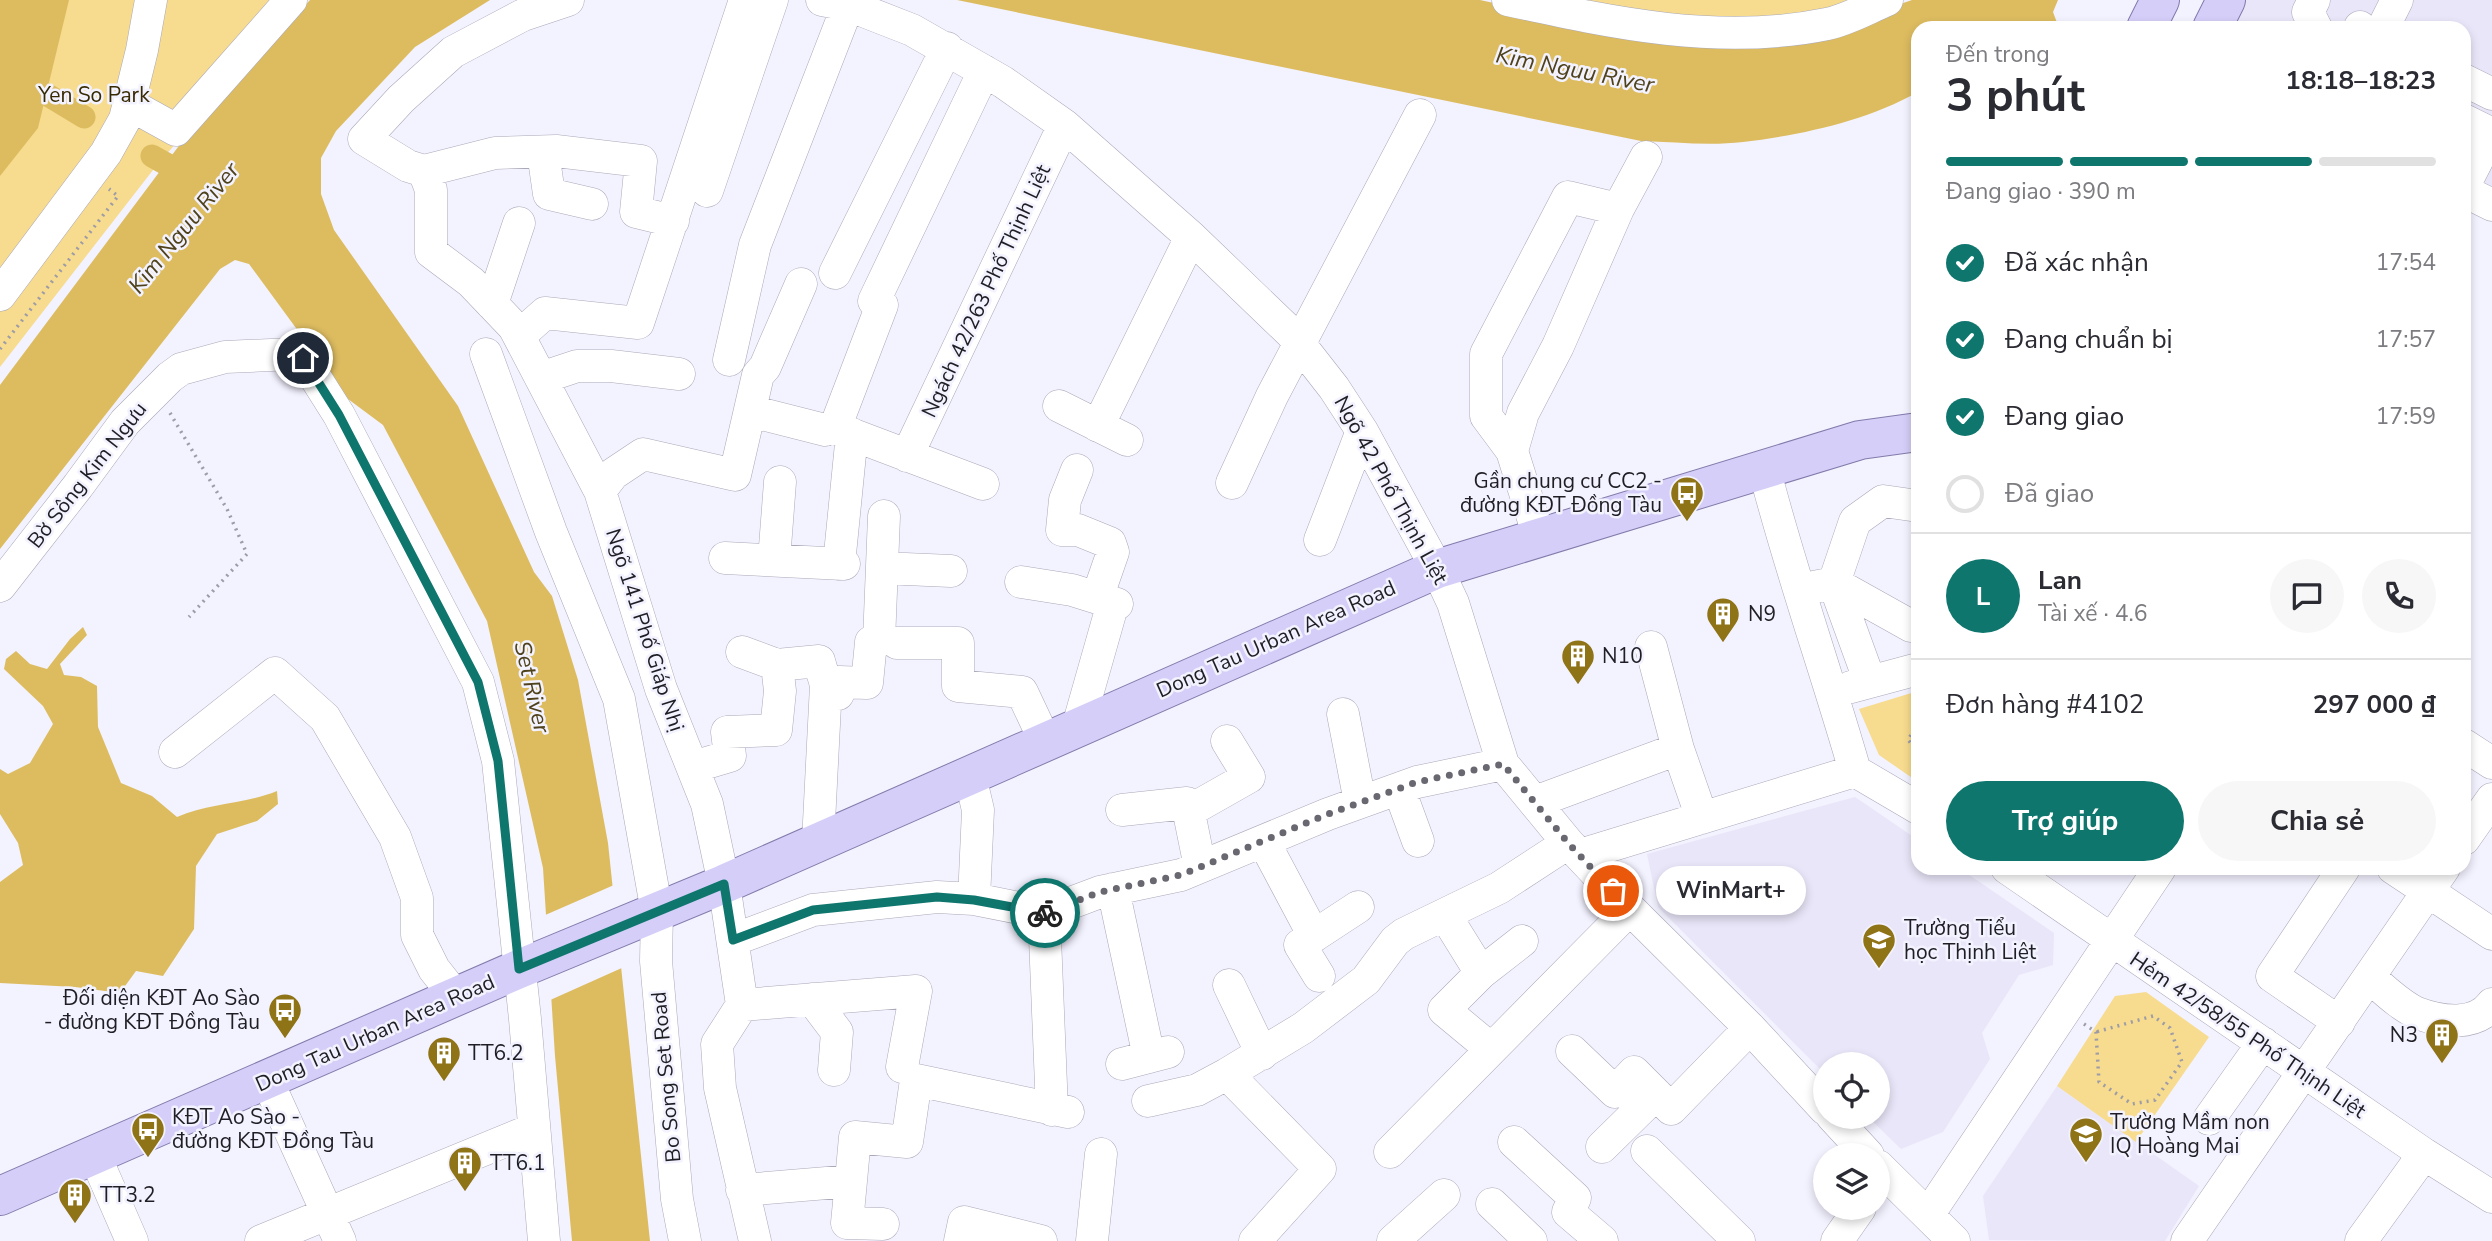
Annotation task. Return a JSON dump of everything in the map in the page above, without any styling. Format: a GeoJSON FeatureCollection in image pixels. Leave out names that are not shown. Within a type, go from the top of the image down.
{"type":"FeatureCollection","features":[{"type":"Feature","properties":{"kind":"main road"},"geometry":{"type":"LineString","coordinates":[[2150,21],[2160,0]]}},
{"type":"Feature","properties":{"kind":"main road"},"geometry":{"type":"LineString","coordinates":[[2216,21],[2227,0]]}},
{"type":"Feature","properties":{"kind":"main road"},"geometry":{"type":"LineString","coordinates":[[1860,440],[1911,409]]}},
{"type":"Feature","properties":{"kind":"main road"},"geometry":{"type":"LineString","coordinates":[[1860,440],[1911,433]]}},
{"type":"Feature","properties":{"kind":"main road","name":"Dong Tau Urban Area Road"},"geometry":{"type":"LineString","coordinates":[[0,1196],[526,966],[724,884],[1437,569],[1860,440]]}},
{"type":"Feature","properties":{"kind":"street"},"geometry":{"type":"LineString","coordinates":[[0,295],[106,153],[125,119],[151,0]]}},
{"type":"Feature","properties":{"kind":"street"},"geometry":{"type":"LineString","coordinates":[[129,104],[176,130],[291,0]]}},
{"type":"Feature","properties":{"kind":"street"},"geometry":{"type":"LineString","coordinates":[[568,0],[523,15],[453,52],[401,99],[364,139],[408,166],[424,171],[495,153],[556,151],[641,161],[636,212],[673,221]]}},
{"type":"Feature","properties":{"kind":"street"},"geometry":{"type":"LineString","coordinates":[[519,336],[545,313],[638,323],[745,0]]}},
{"type":"Feature","properties":{"kind":"street"},"geometry":{"type":"LineString","coordinates":[[707,191],[772,0]]}},
{"type":"Feature","properties":{"kind":"street"},"geometry":{"type":"LineString","coordinates":[[1508,0],[1610,21],[1728,34],[1765,33],[1829,23],[1887,0]]}},
{"type":"Feature","properties":{"kind":"street"},"geometry":{"type":"LineString","coordinates":[[2312,21],[2308,12],[2314,0]]}},
{"type":"Feature","properties":{"kind":"street"},"geometry":{"type":"LineString","coordinates":[[2386,21],[2397,0]]}},
{"type":"Feature","properties":{"kind":"street"},"geometry":{"type":"LineString","coordinates":[[765,367],[722,358],[755,245],[835,2]]}},
{"type":"Feature","properties":{"kind":"street","name":"Ngõ 42 Phố Thịnh Liệt"},"geometry":{"type":"LineString","coordinates":[[835,2],[912,30],[947,48],[1064,125],[1191,237],[1291,333],[1335,388],[1362,431],[1437,569],[1453,603],[1503,764],[1574,849],[1630,909],[1750,1028],[1813,1096]]}},
{"type":"Feature","properties":{"kind":"street"},"geometry":{"type":"LineString","coordinates":[[835,273],[947,48]]}},
{"type":"Feature","properties":{"kind":"street"},"geometry":{"type":"LineString","coordinates":[[725,558],[842,564],[837,431],[878,303],[984,71]]}},
{"type":"Feature","properties":{"kind":"street"},"geometry":{"type":"LineString","coordinates":[[1232,483],[1272,396],[1420,114]]}},
{"type":"Feature","properties":{"kind":"street","name":"Ngách 42/263 Phố Thịnh Liệt"},"geometry":{"type":"LineString","coordinates":[[907,456],[1064,125]]}},
{"type":"Feature","properties":{"kind":"street"},"geometry":{"type":"LineString","coordinates":[[2471,166],[2482,129]]}},
{"type":"Feature","properties":{"kind":"street"},"geometry":{"type":"LineString","coordinates":[[542,152],[549,194],[592,204]]}},
{"type":"Feature","properties":{"kind":"street"},"geometry":{"type":"LineString","coordinates":[[1512,450],[1523,413],[1558,346],[1618,209],[1646,157]]}},
{"type":"Feature","properties":{"kind":"street","name":"Ngõ 141 Phố Giáp Nhị"},"geometry":{"type":"LineString","coordinates":[[424,171],[431,190],[431,252],[471,282],[514,327],[600,491],[661,689],[707,804],[724,884],[742,1005]]}},
{"type":"Feature","properties":{"kind":"street"},"geometry":{"type":"LineString","coordinates":[[2471,193],[2492,205]]}},
{"type":"Feature","properties":{"kind":"street"},"geometry":{"type":"LineString","coordinates":[[1539,537],[1512,450],[1486,416],[1486,354],[1568,197],[1618,209]]}},
{"type":"Feature","properties":{"kind":"street"},"geometry":{"type":"LineString","coordinates":[[492,304],[519,223]]}},
{"type":"Feature","properties":{"kind":"street"},"geometry":{"type":"LineString","coordinates":[[1098,426],[1191,237]]}},
{"type":"Feature","properties":{"kind":"street"},"geometry":{"type":"LineString","coordinates":[[600,491],[613,474],[643,454],[735,475],[758,375],[765,367],[801,284]]}},
{"type":"Feature","properties":{"kind":"street","name":"Bờ Sông Kim Ngưu"},"geometry":{"type":"LineString","coordinates":[[0,586],[125,422],[181,369],[225,358],[293,354],[303,358],[339,415],[478,682],[498,761],[526,966]]}},
{"type":"Feature","properties":{"kind":"street"},"geometry":{"type":"LineString","coordinates":[[486,354],[551,532],[619,699],[642,918]]}},
{"type":"Feature","properties":{"kind":"street"},"geometry":{"type":"LineString","coordinates":[[541,378],[577,366],[611,366],[679,374]]}},
{"type":"Feature","properties":{"kind":"street"},"geometry":{"type":"LineString","coordinates":[[1059,406],[1127,440]]}},
{"type":"Feature","properties":{"kind":"street"},"geometry":{"type":"LineString","coordinates":[[750,411],[837,431],[983,484]]}},
{"type":"Feature","properties":{"kind":"street"},"geometry":{"type":"LineString","coordinates":[[1320,540],[1362,431]]}},
{"type":"Feature","properties":{"kind":"street","name":"Dong Tau Urban Area Road"},"geometry":{"type":"LineString","coordinates":[[1860,440],[1911,450]]}},
{"type":"Feature","properties":{"kind":"street"},"geometry":{"type":"LineString","coordinates":[[1764,468],[1781,536],[1855,771],[1911,804]]}},
{"type":"Feature","properties":{"kind":"street"},"geometry":{"type":"LineString","coordinates":[[897,643],[958,643],[958,686],[1022,692],[1062,733],[1114,603],[1113,552],[1110,543],[1078,530],[1062,530],[1065,500],[1077,470]]}},
{"type":"Feature","properties":{"kind":"street"},"geometry":{"type":"LineString","coordinates":[[774,561],[780,482]]}},
{"type":"Feature","properties":{"kind":"street"},"geometry":{"type":"LineString","coordinates":[[1870,682],[1835,583],[1855,521],[1883,501],[1911,505]]}},
{"type":"Feature","properties":{"kind":"street"},"geometry":{"type":"LineString","coordinates":[[826,690],[838,694],[839,682],[867,683],[871,642],[879,641],[884,516]]}},
{"type":"Feature","properties":{"kind":"street"},"geometry":{"type":"LineString","coordinates":[[882,568],[951,571]]}},
{"type":"Feature","properties":{"kind":"street"},"geometry":{"type":"LineString","coordinates":[[1021,582],[1072,590],[1114,603]]}},
{"type":"Feature","properties":{"kind":"street"},"geometry":{"type":"LineString","coordinates":[[1799,591],[1835,583],[1911,626]]}},
{"type":"Feature","properties":{"kind":"street"},"geometry":{"type":"LineString","coordinates":[[1651,647],[1678,749],[1702,818]]}},
{"type":"Feature","properties":{"kind":"street"},"geometry":{"type":"LineString","coordinates":[[742,652],[777,665],[819,661],[826,690],[818,842]]}},
{"type":"Feature","properties":{"kind":"street"},"geometry":{"type":"LineString","coordinates":[[693,767],[730,756],[727,732],[776,730],[780,691],[777,665]]}},
{"type":"Feature","properties":{"kind":"street"},"geometry":{"type":"LineString","coordinates":[[1832,691],[1911,671]]}},
{"type":"Feature","properties":{"kind":"street"},"geometry":{"type":"LineString","coordinates":[[175,752],[275,673],[325,718],[395,836],[417,898],[417,935],[434,969],[456,998]]}},
{"type":"Feature","properties":{"kind":"street"},"geometry":{"type":"LineString","coordinates":[[1343,714],[1360,802]]}},
{"type":"Feature","properties":{"kind":"street"},"geometry":{"type":"LineString","coordinates":[[1189,811],[1249,777],[1227,741]]}},
{"type":"Feature","properties":{"kind":"street"},"geometry":{"type":"LineString","coordinates":[[1535,802],[1678,749]]}},
{"type":"Feature","properties":{"kind":"street"},"geometry":{"type":"LineString","coordinates":[[2471,750],[2492,763]]}},
{"type":"Feature","properties":{"kind":"street"},"geometry":{"type":"LineString","coordinates":[[733,940],[813,910],[937,897],[974,900],[1044,913],[1113,889],[1181,875],[1360,802],[1417,782],[1503,764]]}},
{"type":"Feature","properties":{"kind":"street"},"geometry":{"type":"LineString","coordinates":[[1148,1101],[1197,1090],[1262,1054],[1303,1028],[1366,980],[1395,941],[1404,934],[1574,849],[1702,818],[1855,771]]}},
{"type":"Feature","properties":{"kind":"street"},"geometry":{"type":"LineString","coordinates":[[970,776],[978,810],[974,900]]}},
{"type":"Feature","properties":{"kind":"street"},"geometry":{"type":"LineString","coordinates":[[1399,789],[1418,841]]}},
{"type":"Feature","properties":{"kind":"street"},"geometry":{"type":"LineString","coordinates":[[2471,829],[2492,799]]}},
{"type":"Feature","properties":{"kind":"street"},"geometry":{"type":"LineString","coordinates":[[1122,810],[1187,803],[1200,867]]}},
{"type":"Feature","properties":{"kind":"street"},"geometry":{"type":"LineString","coordinates":[[1264,842],[1314,936]]}},
{"type":"Feature","properties":{"kind":"street"},"geometry":{"type":"LineString","coordinates":[[1928,1215],[2156,875]]}},
{"type":"Feature","properties":{"kind":"street"},"geometry":{"type":"LineString","coordinates":[[2339,875],[2272,976],[2339,1022]]}},
{"type":"Feature","properties":{"kind":"street"},"geometry":{"type":"LineString","coordinates":[[2418,875],[2436,880],[2492,934]]}},
{"type":"Feature","properties":{"kind":"street","name":"Hẻm 42/58/55 Phố Thịnh Liệt"},"geometry":{"type":"LineString","coordinates":[[2040,878],[2111,942],[2492,1197]]}},
{"type":"Feature","properties":{"kind":"street"},"geometry":{"type":"LineString","coordinates":[[2187,1241],[2436,880]]}},
{"type":"Feature","properties":{"kind":"street"},"geometry":{"type":"LineString","coordinates":[[1113,889],[1146,1057]]}},
{"type":"Feature","properties":{"kind":"street"},"geometry":{"type":"LineString","coordinates":[[1319,976],[1300,946],[1358,907]]}},
{"type":"Feature","properties":{"kind":"street"},"geometry":{"type":"LineString","coordinates":[[1390,1152],[1630,909]]}},
{"type":"Feature","properties":{"kind":"street"},"geometry":{"type":"LineString","coordinates":[[883,1224],[847,1223],[855,1138],[907,1142],[916,1080],[1060,1111],[1044,913]]}},
{"type":"Feature","properties":{"kind":"street"},"geometry":{"type":"LineString","coordinates":[[1445,915],[1481,973]]}},
{"type":"Feature","properties":{"kind":"street","name":"Bo Song Set Road"},"geometry":{"type":"LineString","coordinates":[[642,918],[656,961],[677,1199],[685,1241]]}},
{"type":"Feature","properties":{"kind":"street"},"geometry":{"type":"LineString","coordinates":[[1491,1049],[1444,1010],[1481,973],[1522,941]]}},
{"type":"Feature","properties":{"kind":"street"},"geometry":{"type":"LineString","coordinates":[[526,966],[534,1129],[544,1241]]}},
{"type":"Feature","properties":{"kind":"street"},"geometry":{"type":"LineString","coordinates":[[2369,977],[2397,1001],[2418,1013],[2462,1022],[2485,1014],[2492,1004]]}},
{"type":"Feature","properties":{"kind":"street"},"geometry":{"type":"LineString","coordinates":[[1229,985],[1262,1054]]}},
{"type":"Feature","properties":{"kind":"street"},"geometry":{"type":"LineString","coordinates":[[755,1241],[720,1088],[717,1044],[742,1005],[916,991],[902,1067]]}},
{"type":"Feature","properties":{"kind":"street"},"geometry":{"type":"LineString","coordinates":[[812,999],[837,1032],[834,1070]]}},
{"type":"Feature","properties":{"kind":"street"},"geometry":{"type":"LineString","coordinates":[[1572,1051],[1615,1091],[1634,1072],[1671,1109],[1750,1028]]}},
{"type":"Feature","properties":{"kind":"street"},"geometry":{"type":"LineString","coordinates":[[2209,1119],[2263,1043]]}},
{"type":"Feature","properties":{"kind":"street"},"geometry":{"type":"LineString","coordinates":[[1227,1074],[1320,1169],[1255,1241]]}},
{"type":"Feature","properties":{"kind":"street"},"geometry":{"type":"LineString","coordinates":[[267,1080],[333,1228]]}},
{"type":"Feature","properties":{"kind":"street"},"geometry":{"type":"LineString","coordinates":[[1602,1147],[1656,1094]]}},
{"type":"Feature","properties":{"kind":"street"},"geometry":{"type":"LineString","coordinates":[[261,1241],[333,1228],[534,1129]]}},
{"type":"Feature","properties":{"kind":"street"},"geometry":{"type":"LineString","coordinates":[[1843,1129],[1855,1143]]}},
{"type":"Feature","properties":{"kind":"street"},"geometry":{"type":"LineString","coordinates":[[1514,1142],[1575,1198],[1568,1212],[1602,1241]]}},
{"type":"Feature","properties":{"kind":"street"},"geometry":{"type":"LineString","coordinates":[[1647,1151],[1739,1241]]}},
{"type":"Feature","properties":{"kind":"street"},"geometry":{"type":"LineString","coordinates":[[1092,1241],[1101,1154]]}},
{"type":"Feature","properties":{"kind":"street"},"geometry":{"type":"LineString","coordinates":[[2361,1241],[2424,1154]]}},
{"type":"Feature","properties":{"kind":"street"},"geometry":{"type":"LineString","coordinates":[[95,1156],[132,1241]]}},
{"type":"Feature","properties":{"kind":"street"},"geometry":{"type":"LineString","coordinates":[[742,1191],[851,1181]]}},
{"type":"Feature","properties":{"kind":"street"},"geometry":{"type":"LineString","coordinates":[[1890,1181],[1954,1241]]}},
{"type":"Feature","properties":{"kind":"street"},"geometry":{"type":"LineString","coordinates":[[1390,1235],[1444,1195]]}},
{"type":"Feature","properties":{"kind":"street"},"geometry":{"type":"LineString","coordinates":[[1492,1204],[1531,1241]]}},
{"type":"Feature","properties":{"kind":"street"},"geometry":{"type":"LineString","coordinates":[[1837,1241],[1852,1220]]}},
{"type":"Feature","properties":{"kind":"street"},"geometry":{"type":"LineString","coordinates":[[960,1241],[964,1222],[1041,1241]]}},
{"type":"Feature","properties":{"kind":"path"},"geometry":{"type":"LineString","coordinates":[[0,349],[118,196],[90,175]]}},
{"type":"Feature","properties":{"kind":"path"},"geometry":{"type":"LineString","coordinates":[[156,391],[227,509],[247,554],[189,617]]}},
{"type":"Feature","properties":{"kind":"path"},"geometry":{"type":"LineString","coordinates":[[2065,1012],[2096,1032],[2152,1016],[2170,1028],[2182,1062],[2155,1100],[2132,1104],[2099,1082],[2096,1032]]}},
{"type":"Feature","properties":{"kind":"shaded area"},"geometry":{"type":"Polygon","coordinates":[[[2239,0],[2492,0],[2492,196],[2471,185],[2471,21],[2228,21],[2239,0]]]}},
{"type":"Feature","properties":{"kind":"shaded area","name":"Trường Tiểu học Thịnh Liệt"},"geometry":{"type":"Polygon","coordinates":[[[1855,797],[1911,835],[1911,875],[1969,875],[2054,933],[2053,965],[2019,975],[1982,1033],[1990,1059],[1943,1132],[1901,1149],[1880,1129],[1890,1129],[1890,1052],[1813,1052],[1813,1062],[1658,907],[1647,854],[1855,797]]]}},
{"type":"Feature","properties":{"kind":"shaded area","name":"Trường Mầm non IQ Hoàng Mai"},"geometry":{"type":"Polygon","coordinates":[[[2057,1086],[2199,1186],[2165,1241],[1989,1240],[1983,1196],[2057,1086]]]}},
{"type":"Feature","properties":{"kind":"green space","name":"Yen So Park"},"geometry":{"type":"Polygon","coordinates":[[[0,0],[308,0],[160,161],[0,367],[0,0]]]}},
{"type":"Feature","properties":{"kind":"green space"},"geometry":{"type":"Polygon","coordinates":[[[1546,0],[1868,0],[1727,28],[1546,0]]]}},
{"type":"Feature","properties":{"kind":"green space"},"geometry":{"type":"Polygon","coordinates":[[[1911,693],[1911,777],[1879,755],[1859,709],[1911,693]]]}},
{"type":"Feature","properties":{"kind":"green space"},"geometry":{"type":"Polygon","coordinates":[[[2146,992],[2209,1037],[2136,1142],[2057,1086],[2115,996],[2146,992]]]}},
{"type":"Feature","properties":{"kind":"water"},"geometry":{"type":"Polygon","coordinates":[[[0,0],[69,0],[38,128],[0,176],[0,0]]]}},
{"type":"Feature","properties":{"kind":"water"},"geometry":{"type":"Polygon","coordinates":[[[310,0],[490,0],[415,47],[336,131],[321,158],[321,194],[334,230],[458,406],[534,572],[552,596],[578,680],[608,843],[650,1241],[572,1241],[555,1056],[543,868],[487,621],[383,425],[348,399],[249,264],[235,260],[220,269],[0,549],[0,385],[178,147],[310,0]]]}},
{"type":"Feature","properties":{"kind":"water","name":"Kim Nguu River"},"geometry":{"type":"Polygon","coordinates":[[[957,0],[1480,0],[1595,25],[1825,30],[1912,0],[2058,0],[2053,12],[2056,21],[1911,21],[1911,96],[1855,119],[1811,131],[1743,142],[1705,144],[1641,141],[957,0]]]}},
{"type":"Feature","properties":{"kind":"water"},"geometry":{"type":"Polygon","coordinates":[[[83,627],[87,635],[60,664],[64,675],[81,677],[97,686],[98,727],[121,783],[152,796],[177,817],[277,791],[278,804],[257,821],[217,834],[196,866],[194,929],[163,976],[136,971],[120,993],[75,987],[0,983],[0,882],[23,865],[18,843],[0,814],[0,769],[8,774],[30,763],[53,724],[43,706],[4,669],[6,659],[16,651],[30,664],[47,669],[83,627]]]}},
{"type":"Feature","properties":{"kind":"pier"},"geometry":{"type":"Polygon","coordinates":[[[614,885],[624,967],[548,1001],[543,916],[614,885]]]}},
{"type":"Feature","properties":{"kind":"waterway"},"geometry":{"type":"LineString","coordinates":[[46,94],[84,117]]}},
{"type":"Feature","properties":{"kind":"waterway","name":"Kim Nguu River"},"geometry":{"type":"LineString","coordinates":[[152,156],[193,179]]}},
{"type":"Feature","properties":{"kind":"way so far"},"geometry":{"type":"LineString","coordinates":[[1045,913],[1100,892],[1181,875],[1328,814],[1417,782],[1503,764],[1569,844],[1613,891]]}},
{"type":"Feature","properties":{"kind":"place","name":"Gần chung cư CC2 - đường KĐT Đồng Tàu"},"geometry":{"type":"Point","coordinates":[1687,523]}},
{"type":"Feature","properties":{"kind":"place","name":"N9"},"geometry":{"type":"Point","coordinates":[1723,644]}},
{"type":"Feature","properties":{"kind":"place","name":"N10"},"geometry":{"type":"Point","coordinates":[1578,686]}},
{"type":"Feature","properties":{"kind":"place","name":"WinMart+"},"geometry":{"type":"Point","coordinates":[1613,891]}},
{"type":"Feature","properties":{"kind":"place","name":"Trường Tiểu học Thịnh Liệt"},"geometry":{"type":"Point","coordinates":[1879,970]}},
{"type":"Feature","properties":{"kind":"place","name":"Đối diện KĐT Ao Sào - đường KĐT Đồng Tàu"},"geometry":{"type":"Point","coordinates":[285,1040]}},
{"type":"Feature","properties":{"kind":"place","name":"N3"},"geometry":{"type":"Point","coordinates":[2442,1065]}},
{"type":"Feature","properties":{"kind":"place","name":"TT6.2"},"geometry":{"type":"Point","coordinates":[444,1083]}},
{"type":"Feature","properties":{"kind":"place","name":"KĐT Ao Sào - đường KĐT Đồng Tàu"},"geometry":{"type":"Point","coordinates":[148,1159]}},
{"type":"Feature","properties":{"kind":"place","name":"Trường Mầm non IQ Hoàng Mai"},"geometry":{"type":"Point","coordinates":[2086,1164]}},
{"type":"Feature","properties":{"kind":"place","name":"TT6.1"},"geometry":{"type":"Point","coordinates":[465,1193]}},
{"type":"Feature","properties":{"kind":"place","name":"TT3.2"},"geometry":{"type":"Point","coordinates":[75,1225]}},
{"type":"Feature","properties":{"kind":"route"},"geometry":{"type":"LineString","coordinates":[[303,358],[339,415],[478,682],[498,761],[519,969],[724,884],[733,940],[813,910],[937,897],[974,900],[1045,913]]}},
{"type":"Feature","properties":{"kind":"water label","name":"Set River"},"geometry":{"type":"Point","coordinates":[532,687]}}]}
